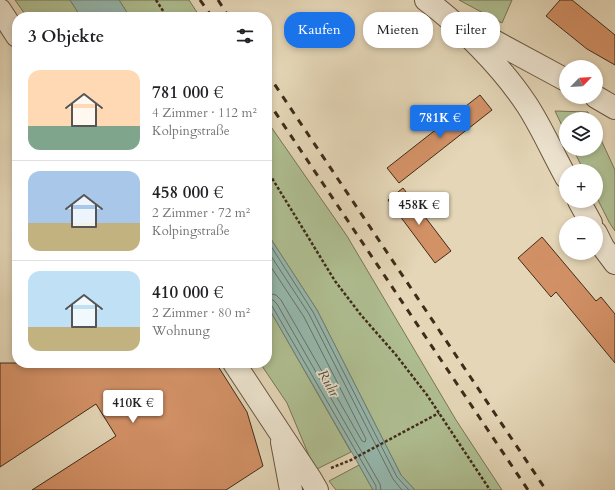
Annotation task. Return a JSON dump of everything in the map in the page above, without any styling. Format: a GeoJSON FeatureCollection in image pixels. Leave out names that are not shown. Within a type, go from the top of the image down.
{"type":"FeatureCollection","features":[{"type":"Feature","properties":{"kind":"street"},"geometry":{"type":"LineString","coordinates":[[426,0],[441,12]]}},
{"type":"Feature","properties":{"kind":"street"},"geometry":{"type":"LineString","coordinates":[[0,10],[12,28]]}},
{"type":"Feature","properties":{"kind":"street"},"geometry":{"type":"LineString","coordinates":[[500,44],[559,76]]}},
{"type":"Feature","properties":{"kind":"street"},"geometry":{"type":"LineString","coordinates":[[477,48],[507,78],[528,106],[559,164]]}},
{"type":"Feature","properties":{"kind":"street"},"geometry":{"type":"LineString","coordinates":[[603,101],[615,108]]}},
{"type":"Feature","properties":{"kind":"street"},"geometry":{"type":"LineString","coordinates":[[603,246],[615,263]]}},
{"type":"Feature","properties":{"kind":"street"},"geometry":{"type":"LineString","coordinates":[[237,368],[317,490]]}},
{"type":"Feature","properties":{"kind":"street"},"geometry":{"type":"LineString","coordinates":[[279,430],[291,490]]}},
{"type":"Feature","properties":{"kind":"path"},"geometry":{"type":"LineString","coordinates":[[156,0],[164,12]]}},
{"type":"Feature","properties":{"kind":"path"},"geometry":{"type":"LineString","coordinates":[[272,178],[335,281],[427,395],[490,490]]}},
{"type":"Feature","properties":{"kind":"path"},"geometry":{"type":"LineString","coordinates":[[330,469],[351,460],[439,413]]}},
{"type":"Feature","properties":{"kind":"green space"},"geometry":{"type":"Polygon","coordinates":[[[15,0],[70,0],[78,12],[23,12],[15,0]]]}},
{"type":"Feature","properties":{"kind":"green space"},"geometry":{"type":"Polygon","coordinates":[[[119,0],[189,0],[197,12],[127,12],[119,0]]]}},
{"type":"Feature","properties":{"kind":"green space"},"geometry":{"type":"Polygon","coordinates":[[[459,0],[512,0],[502,23],[500,22],[500,12],[481,12],[459,0]]]}},
{"type":"Feature","properties":{"kind":"green space"},"geometry":{"type":"Polygon","coordinates":[[[555,111],[588,112],[559,112],[559,119],[555,111]]]}},
{"type":"Feature","properties":{"kind":"green space"},"geometry":{"type":"Polygon","coordinates":[[[272,128],[347,236],[456,420],[502,490],[415,490],[401,475],[317,310],[272,241],[272,128]]]}},
{"type":"Feature","properties":{"kind":"green space"},"geometry":{"type":"Polygon","coordinates":[[[603,144],[615,170],[615,231],[602,208],[603,164],[580,164],[576,156],[603,156],[603,144]]]}},
{"type":"Feature","properties":{"kind":"green space"},"geometry":{"type":"Polygon","coordinates":[[[272,314],[351,452],[315,470],[287,403],[263,368],[272,368],[272,314]]]}},
{"type":"Feature","properties":{"kind":"green space"},"geometry":{"type":"Polygon","coordinates":[[[359,465],[373,490],[336,490],[329,481],[359,465]]]}},
{"type":"Feature","properties":{"kind":"water"},"geometry":{"type":"Polygon","coordinates":[[[70,0],[119,0],[127,12],[78,12],[70,0]]]}},
{"type":"Feature","properties":{"kind":"water","name":"Ruhr"},"geometry":{"type":"Polygon","coordinates":[[[272,241],[317,310],[401,475],[415,490],[373,490],[272,314],[272,241]]]}},
{"type":"Feature","properties":{"kind":"building"},"geometry":{"type":"Polygon","coordinates":[[[560,0],[572,0],[615,35],[615,65],[587,49],[546,16],[560,0]]]}},
{"type":"Feature","properties":{"kind":"building"},"geometry":{"type":"Polygon","coordinates":[[[480,95],[492,110],[399,183],[387,168],[480,95]]]}},
{"type":"Feature","properties":{"kind":"building"},"geometry":{"type":"Polygon","coordinates":[[[403,188],[451,251],[435,263],[388,200],[403,188]]]}},
{"type":"Feature","properties":{"kind":"building"},"geometry":{"type":"Polygon","coordinates":[[[542,237],[559,257],[559,260],[561,260],[596,301],[601,297],[615,314],[615,363],[556,292],[551,297],[518,258],[542,237]]]}},
{"type":"Feature","properties":{"kind":"building"},"geometry":{"type":"Polygon","coordinates":[[[0,363],[12,363],[12,368],[219,368],[247,412],[263,466],[226,490],[32,490],[116,436],[96,404],[0,467],[0,363]]]}},
{"type":"Feature","properties":{"kind":"railway"},"geometry":{"type":"LineString","coordinates":[[200,0],[208,12]]}},
{"type":"Feature","properties":{"kind":"railway"},"geometry":{"type":"LineString","coordinates":[[218,0],[226,12]]}},
{"type":"Feature","properties":{"kind":"railway"},"geometry":{"type":"LineString","coordinates":[[272,80],[546,490]]}},
{"type":"Feature","properties":{"kind":"railway"},"geometry":{"type":"LineString","coordinates":[[272,107],[528,490]]}}]}
